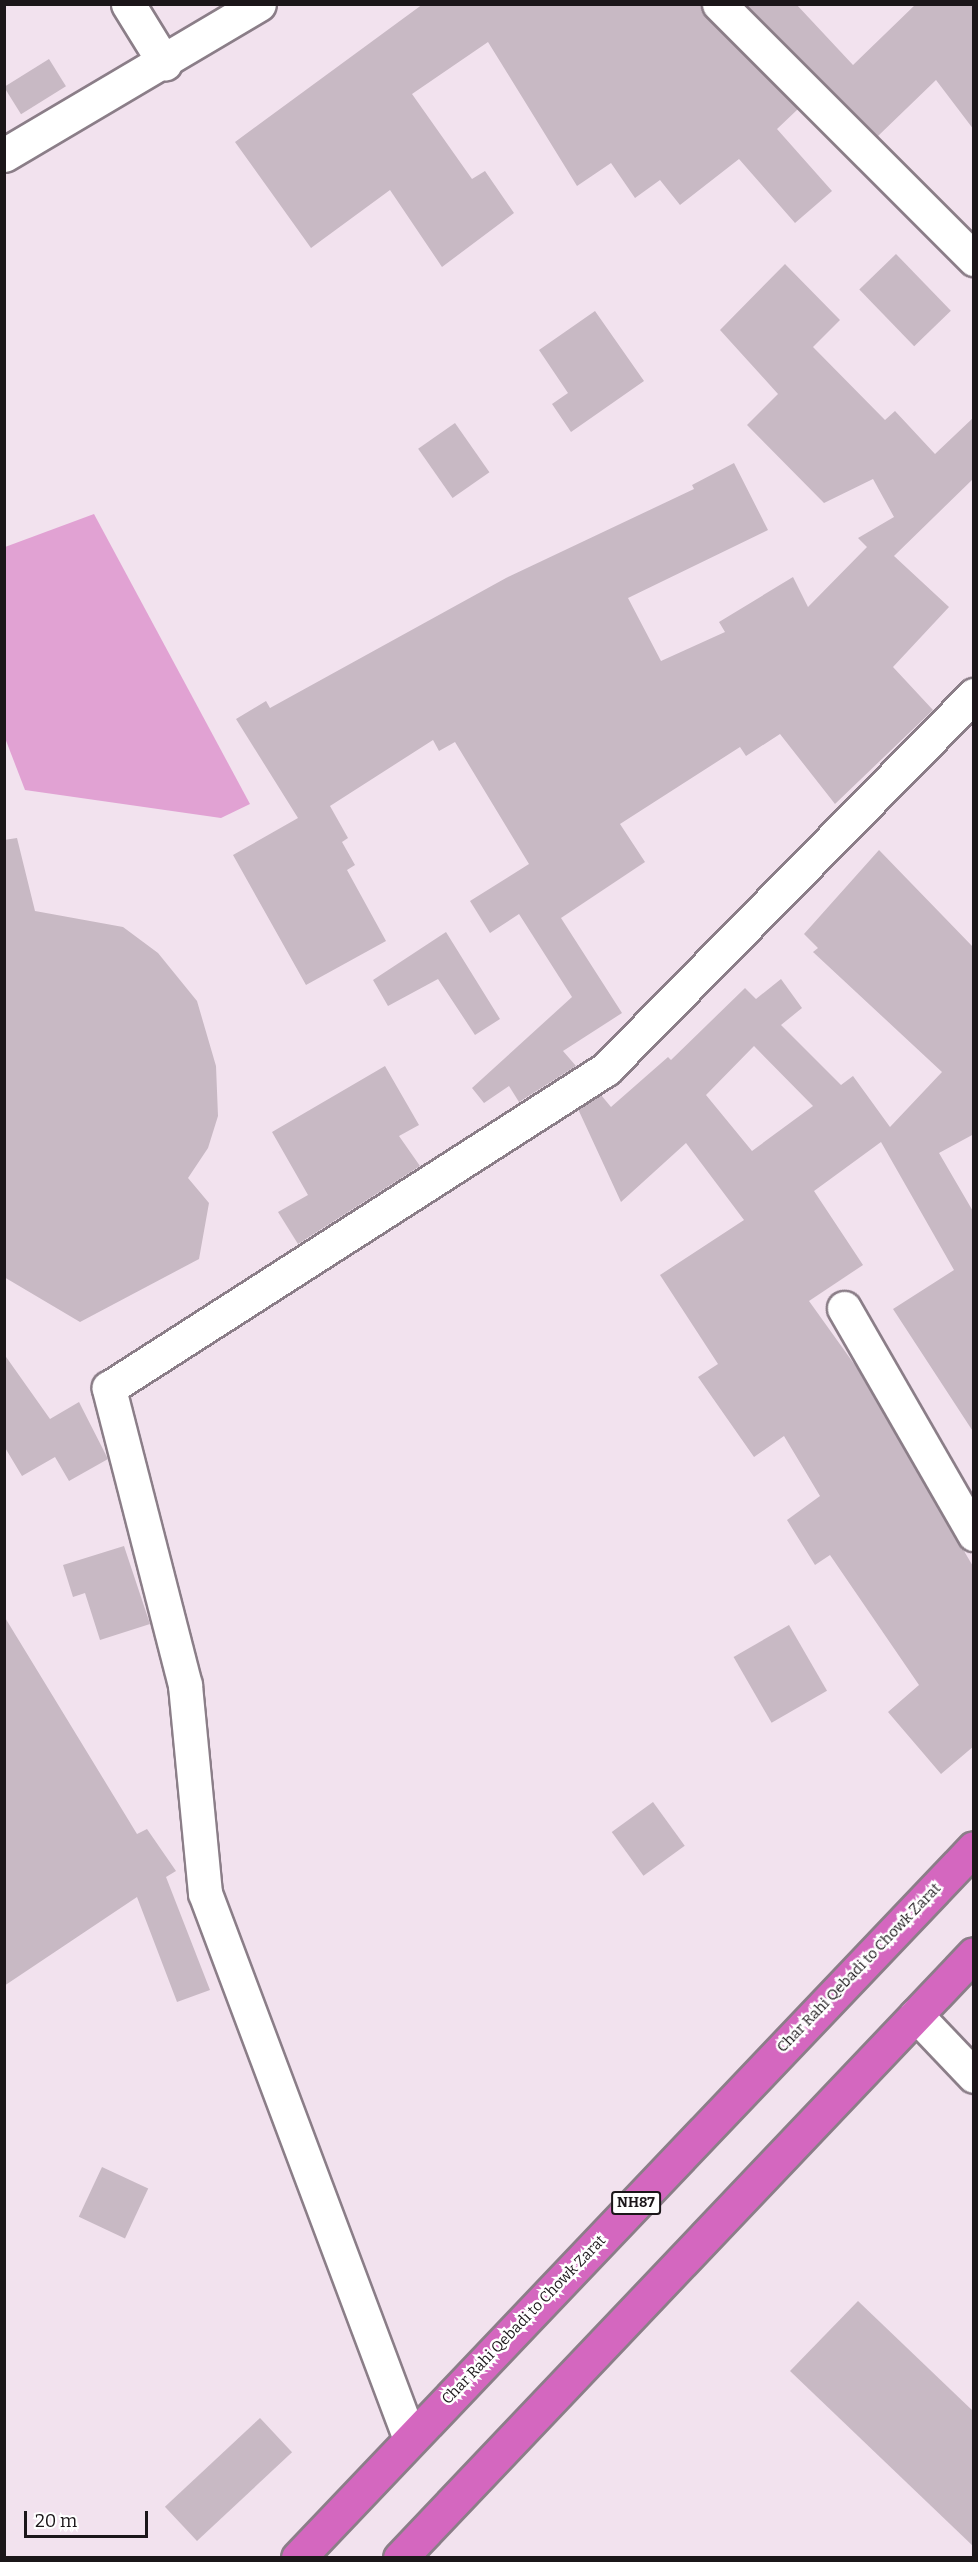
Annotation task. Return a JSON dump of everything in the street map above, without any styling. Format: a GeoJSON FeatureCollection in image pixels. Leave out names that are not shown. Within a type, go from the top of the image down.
{"type":"FeatureCollection","features":[{"type":"Feature","properties":{"kind":"highway","name":"Char Rahi Qebadi to Chowk Zarat"},"geometry":{"type":"LineString","coordinates":[[298,2558],[974,1848]]}},
{"type":"Feature","properties":{"kind":"highway"},"geometry":{"type":"LineString","coordinates":[[400,2558],[974,1954]]}},
{"type":"Feature","properties":{"kind":"street"},"geometry":{"type":"LineString","coordinates":[[128,4],[165,63]]}},
{"type":"Feature","properties":{"kind":"street"},"geometry":{"type":"LineString","coordinates":[[4,155],[165,63],[259,4]]}},
{"type":"Feature","properties":{"kind":"street"},"geometry":{"type":"LineString","coordinates":[[718,4],[974,259]]}},
{"type":"Feature","properties":{"kind":"street"},"geometry":{"type":"LineString","coordinates":[[410,2439],[205,1893],[185,1685],[109,1388],[606,1069],[974,695]]}},
{"type":"Feature","properties":{"kind":"street"},"geometry":{"type":"LineString","coordinates":[[844,1308],[974,1534]]}},
{"type":"Feature","properties":{"kind":"street"},"geometry":{"type":"LineString","coordinates":[[916,2015],[974,2076]]}},
{"type":"Feature","properties":{"kind":"shaded area"},"geometry":{"type":"Polygon","coordinates":[[[94,514],[250,804],[221,818],[25,790],[5,738],[5,547],[94,514]]]}},
{"type":"Feature","properties":{"kind":"building"},"geometry":{"type":"Polygon","coordinates":[[[423,4],[701,4],[706,17],[798,109],[777,129],[832,191],[795,223],[739,159],[680,205],[660,180],[635,198],[611,163],[577,186],[488,42],[412,94],[472,179],[485,171],[514,213],[442,267],[390,190],[311,248],[235,142],[423,4]]]}},
{"type":"Feature","properties":{"kind":"building"},"geometry":{"type":"Polygon","coordinates":[[[746,4],[796,4],[853,65],[916,4],[974,4],[974,130],[936,80],[878,136],[746,4]]]}},
{"type":"Feature","properties":{"kind":"building"},"geometry":{"type":"Polygon","coordinates":[[[49,59],[66,86],[21,114],[4,87],[49,59]]]}},
{"type":"Feature","properties":{"kind":"building"},"geometry":{"type":"Polygon","coordinates":[[[896,254],[951,311],[914,346],[859,289],[896,254]]]}},
{"type":"Feature","properties":{"kind":"building"},"geometry":{"type":"Polygon","coordinates":[[[785,264],[840,320],[813,347],[885,420],[895,411],[935,454],[974,417],[974,478],[894,556],[949,607],[893,667],[933,710],[835,804],[780,734],[746,756],[740,747],[620,824],[645,862],[561,918],[622,1013],[563,1051],[576,1066],[519,1102],[509,1086],[484,1103],[472,1088],[572,997],[519,914],[490,933],[470,901],[529,864],[455,742],[439,751],[433,740],[330,806],[348,838],[342,842],[355,865],[347,870],[386,941],[306,985],[233,855],[298,818],[236,719],[266,701],[270,708],[506,578],[694,489],[692,485],[734,463],[768,530],[628,598],[661,661],[725,632],[719,622],[793,577],[808,607],[867,547],[858,538],[894,517],[873,479],[824,503],[747,425],[778,394],[720,330],[785,264]]]}},
{"type":"Feature","properties":{"kind":"building"},"geometry":{"type":"Polygon","coordinates":[[[595,311],[644,381],[571,432],[552,404],[568,393],[539,350],[595,311]]]}},
{"type":"Feature","properties":{"kind":"building"},"geometry":{"type":"Polygon","coordinates":[[[455,423],[489,472],[453,498],[418,449],[455,423]]]}},
{"type":"Feature","properties":{"kind":"building"},"geometry":{"type":"Polygon","coordinates":[[[17,838],[35,911],[123,927],[158,953],[197,1001],[216,1066],[218,1116],[208,1148],[188,1178],[209,1203],[199,1259],[80,1322],[4,1277],[4,840],[17,838]]]}},
{"type":"Feature","properties":{"kind":"building"},"geometry":{"type":"Polygon","coordinates":[[[879,850],[974,948],[974,1134],[939,1153],[974,1213],[974,1433],[893,1309],[954,1270],[881,1142],[814,1191],[863,1265],[809,1301],[857,1368],[974,1568],[974,1746],[941,1774],[888,1712],[919,1685],[830,1555],[815,1565],[787,1520],[820,1496],[784,1436],[754,1457],[698,1377],[718,1364],[660,1275],[744,1220],[686,1143],[621,1202],[578,1109],[601,1095],[611,1107],[668,1057],[671,1060],[745,988],[756,999],[781,979],[802,1008],[781,1025],[841,1085],[853,1076],[890,1127],[942,1072],[813,952],[818,948],[804,934],[879,850]],[[754,1046],[706,1095],[752,1151],[813,1106],[754,1046]]]}},
{"type":"Feature","properties":{"kind":"building"},"geometry":{"type":"Polygon","coordinates":[[[446,932],[500,1019],[475,1035],[438,979],[388,1006],[373,980],[446,932]]]}},
{"type":"Feature","properties":{"kind":"building"},"geometry":{"type":"Polygon","coordinates":[[[385,1066],[419,1125],[399,1136],[420,1166],[298,1244],[278,1212],[308,1195],[272,1132],[385,1066]]]}},
{"type":"Feature","properties":{"kind":"building"},"geometry":{"type":"Polygon","coordinates":[[[4,1354],[50,1419],[79,1402],[108,1459],[69,1481],[55,1457],[22,1476],[4,1446],[4,1354]]]}},
{"type":"Feature","properties":{"kind":"building"},"geometry":{"type":"Polygon","coordinates":[[[124,1546],[150,1624],[100,1640],[85,1593],[73,1597],[63,1565],[124,1546]]]}},
{"type":"Feature","properties":{"kind":"building"},"geometry":{"type":"Polygon","coordinates":[[[4,1616],[137,1834],[147,1829],[176,1871],[166,1877],[210,1990],[177,2002],[137,1897],[4,1986],[4,1616]]]}},
{"type":"Feature","properties":{"kind":"building"},"geometry":{"type":"Polygon","coordinates":[[[789,1625],[827,1691],[772,1723],[734,1657],[789,1625]]]}},
{"type":"Feature","properties":{"kind":"building"},"geometry":{"type":"Polygon","coordinates":[[[653,1802],[685,1846],[643,1876],[612,1832],[653,1802]]]}},
{"type":"Feature","properties":{"kind":"building"},"geometry":{"type":"Polygon","coordinates":[[[102,2167],[148,2189],[125,2238],[79,2217],[102,2167]]]}},
{"type":"Feature","properties":{"kind":"building"},"geometry":{"type":"Polygon","coordinates":[[[858,2301],[974,2412],[974,2547],[790,2371],[858,2301]]]}},
{"type":"Feature","properties":{"kind":"building"},"geometry":{"type":"Polygon","coordinates":[[[260,2418],[292,2452],[197,2541],[165,2507],[260,2418]]]}}]}
